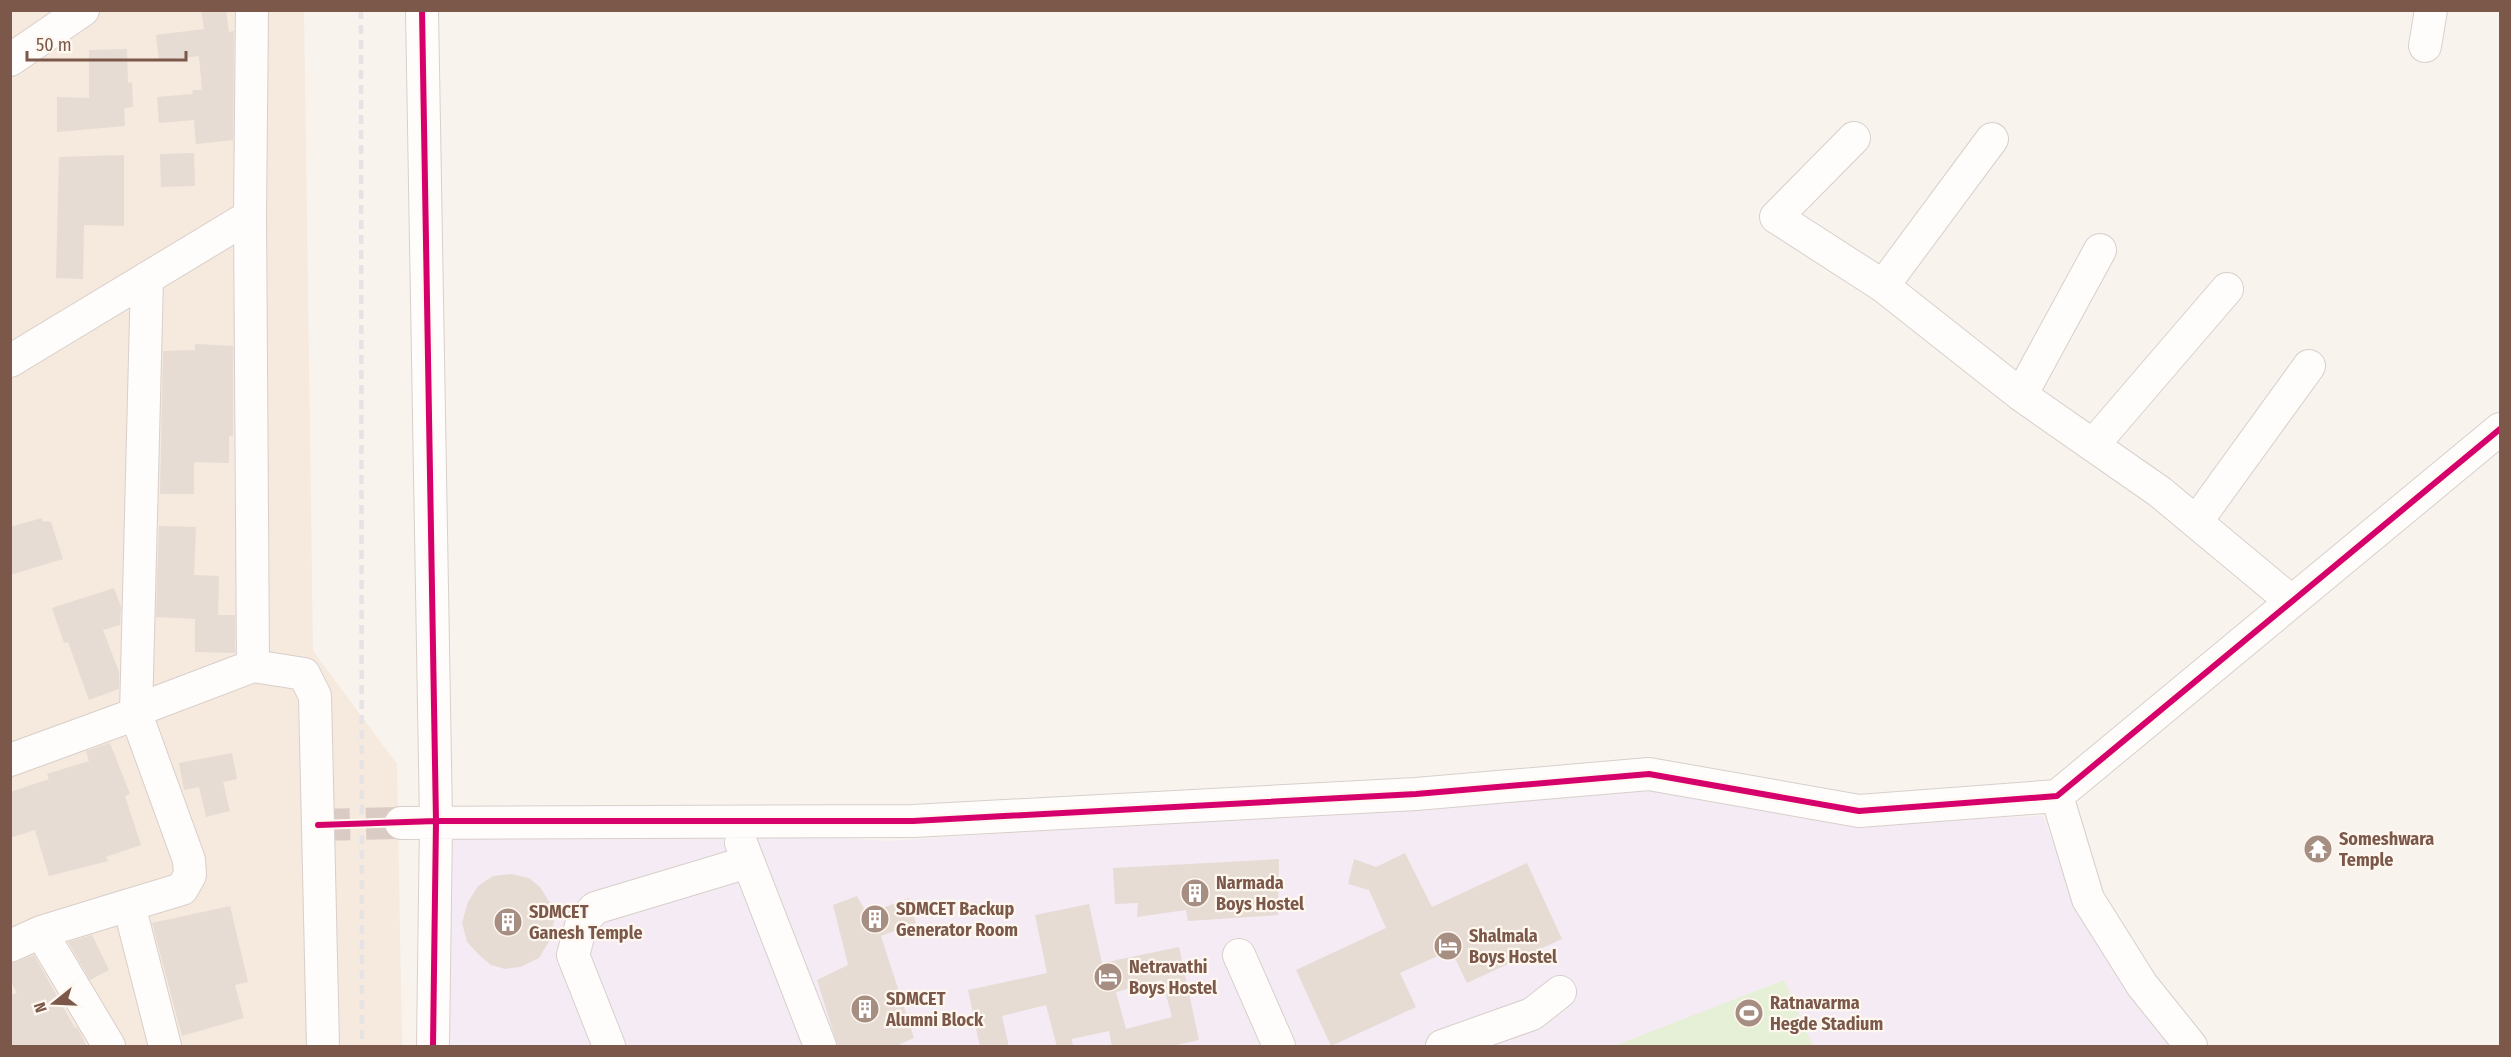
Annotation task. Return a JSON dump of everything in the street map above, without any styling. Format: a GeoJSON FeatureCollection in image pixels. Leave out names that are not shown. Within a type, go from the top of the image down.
{"type":"FeatureCollection","features":[{"type":"Feature","properties":{"kind":"street"},"geometry":{"type":"LineString","coordinates":[[10,60],[83,10]]}},
{"type":"Feature","properties":{"kind":"street"},"geometry":{"type":"LineString","coordinates":[[252,10],[250,216],[253,666]]}},
{"type":"Feature","properties":{"kind":"street"},"geometry":{"type":"LineString","coordinates":[[422,10],[436,821],[432,1047]]}},
{"type":"Feature","properties":{"kind":"street"},"geometry":{"type":"LineString","coordinates":[[2425,46],[2432,10]]}},
{"type":"Feature","properties":{"kind":"street"},"geometry":{"type":"LineString","coordinates":[[1854,138],[1776,217],[1883,286],[2021,395],[2160,492],[2291,601]]}},
{"type":"Feature","properties":{"kind":"street"},"geometry":{"type":"LineString","coordinates":[[1883,286],[1992,139]]}},
{"type":"Feature","properties":{"kind":"street"},"geometry":{"type":"LineString","coordinates":[[10,361],[250,216]]}},
{"type":"Feature","properties":{"kind":"street"},"geometry":{"type":"LineString","coordinates":[[2021,395],[2100,250]]}},
{"type":"Feature","properties":{"kind":"street"},"geometry":{"type":"LineString","coordinates":[[10,946],[41,932],[182,889],[190,875],[189,860],[136,714],[147,278]]}},
{"type":"Feature","properties":{"kind":"street"},"geometry":{"type":"LineString","coordinates":[[2093,445],[2227,289]]}},
{"type":"Feature","properties":{"kind":"street"},"geometry":{"type":"LineString","coordinates":[[2196,522],[2309,366]]}},
{"type":"Feature","properties":{"kind":"street"},"geometry":{"type":"LineString","coordinates":[[401,823],[925,820],[1416,794],[1649,774],[1859,811],[2057,796],[2500,429]]}},
{"type":"Feature","properties":{"kind":"street"},"geometry":{"type":"LineString","coordinates":[[10,760],[136,714],[145,707],[253,666],[304,674],[315,696],[323,1047]]}},
{"type":"Feature","properties":{"kind":"street"},"geometry":{"type":"LineString","coordinates":[[2057,796],[2088,899],[2142,985],[2191,1047]]}},
{"type":"Feature","properties":{"kind":"street"},"geometry":{"type":"LineString","coordinates":[[736,821],[748,862],[820,1047]]}},
{"type":"Feature","properties":{"kind":"street"},"geometry":{"type":"LineString","coordinates":[[609,1047],[573,955],[582,922],[595,908],[748,862]]}},
{"type":"Feature","properties":{"kind":"street"},"geometry":{"type":"LineString","coordinates":[[129,904],[165,1047]]}},
{"type":"Feature","properties":{"kind":"street"},"geometry":{"type":"LineString","coordinates":[[41,932],[109,1047]]}},
{"type":"Feature","properties":{"kind":"street"},"geometry":{"type":"LineString","coordinates":[[1239,956],[1278,1047]]}},
{"type":"Feature","properties":{"kind":"street"},"geometry":{"type":"LineString","coordinates":[[1442,1047],[1532,1014],[1560,992]]}},
{"type":"Feature","properties":{"kind":"shaded area"},"geometry":{"type":"Polygon","coordinates":[[[10,11],[304,11],[313,651],[397,764],[402,1046],[11,1046],[10,11]]]}},
{"type":"Feature","properties":{"kind":"shaded area"},"geometry":{"type":"Polygon","coordinates":[[[1673,789],[1856,823],[2043,816],[2084,924],[2174,1046],[440,1046],[449,831],[738,831],[888,841],[1673,789]]]}},
{"type":"Feature","properties":{"kind":"green space","name":"Ratnavarma Hegde Stadium"},"geometry":{"type":"Polygon","coordinates":[[[1784,980],[1813,1046],[1614,1046],[1784,980]]]}},
{"type":"Feature","properties":{"kind":"building"},"geometry":{"type":"Polygon","coordinates":[[[201,10],[226,10],[229,32],[234,31],[233,140],[196,144],[194,120],[159,123],[157,97],[193,94],[192,90],[202,90],[199,56],[159,61],[156,35],[204,29],[201,10]]]}},
{"type":"Feature","properties":{"kind":"building"},"geometry":{"type":"Polygon","coordinates":[[[127,49],[128,83],[132,82],[133,107],[124,108],[125,126],[57,132],[57,97],[89,98],[89,50],[127,49]]]}},
{"type":"Feature","properties":{"kind":"building"},"geometry":{"type":"Polygon","coordinates":[[[194,153],[195,186],[161,187],[160,154],[194,153]]]}},
{"type":"Feature","properties":{"kind":"building"},"geometry":{"type":"Polygon","coordinates":[[[124,155],[124,226],[84,225],[83,279],[56,278],[59,157],[124,155]]]}},
{"type":"Feature","properties":{"kind":"building"},"geometry":{"type":"Polygon","coordinates":[[[195,344],[233,346],[233,436],[229,436],[229,463],[194,462],[194,494],[160,494],[163,351],[195,350],[195,344]]]}},
{"type":"Feature","properties":{"kind":"building"},"geometry":{"type":"Polygon","coordinates":[[[42,518],[42,521],[51,522],[63,559],[10,575],[10,527],[42,518]]]}},
{"type":"Feature","properties":{"kind":"building"},"geometry":{"type":"Polygon","coordinates":[[[159,526],[196,527],[194,575],[219,576],[218,615],[235,615],[235,653],[195,652],[195,619],[156,617],[159,526]]]}},
{"type":"Feature","properties":{"kind":"building"},"geometry":{"type":"Polygon","coordinates":[[[114,588],[121,607],[120,625],[103,630],[119,672],[119,689],[89,700],[68,642],[64,643],[52,608],[114,588]]]}},
{"type":"Feature","properties":{"kind":"building"},"geometry":{"type":"Polygon","coordinates":[[[110,743],[130,794],[125,796],[141,845],[106,857],[108,861],[49,876],[35,830],[10,838],[10,792],[49,779],[47,774],[89,761],[86,751],[110,743]]]}},
{"type":"Feature","properties":{"kind":"building"},"geometry":{"type":"Polygon","coordinates":[[[232,753],[237,779],[223,782],[230,811],[206,817],[199,787],[184,790],[179,763],[232,753]]]}},
{"type":"Feature","properties":{"kind":"building","name":"Shalmala Boys Hostel"},"geometry":{"type":"Polygon","coordinates":[[[1405,853],[1432,907],[1527,863],[1562,939],[1467,983],[1451,950],[1400,973],[1416,1007],[1331,1046],[1296,970],[1386,928],[1369,890],[1348,884],[1354,859],[1376,867],[1405,853]]]}},
{"type":"Feature","properties":{"kind":"building","name":"Narmada Boys Hostel"},"geometry":{"type":"Polygon","coordinates":[[[1279,859],[1278,915],[1188,921],[1186,910],[1137,917],[1138,903],[1115,904],[1113,868],[1279,859]]]}},
{"type":"Feature","properties":{"kind":"building","name":"SDMCET Ganesh Temple"},"geometry":{"type":"Polygon","coordinates":[[[511,874],[529,878],[540,887],[550,903],[554,921],[550,940],[539,958],[520,967],[505,969],[491,965],[479,955],[467,942],[462,923],[468,902],[478,886],[493,876],[511,874]]]}},
{"type":"Feature","properties":{"kind":"building","name":"SDMCET Alumni Block"},"geometry":{"type":"Polygon","coordinates":[[[857,896],[867,914],[909,898],[916,923],[881,936],[914,1038],[894,1047],[838,1047],[817,980],[848,965],[833,905],[857,896]]]}},
{"type":"Feature","properties":{"kind":"building","name":"Netravathi Boys Hostel"},"geometry":{"type":"Polygon","coordinates":[[[1089,904],[1102,963],[1179,947],[1199,1040],[1168,1047],[1112,1047],[1109,1031],[1072,1039],[1073,1047],[1057,1047],[1046,1005],[1002,1016],[1009,1047],[980,1047],[968,990],[1047,973],[1035,915],[1089,904]],[[1162,980],[1116,992],[1126,1029],[1172,1017],[1162,980]]]}},
{"type":"Feature","properties":{"kind":"building"},"geometry":{"type":"Polygon","coordinates":[[[230,906],[248,982],[235,985],[244,1018],[182,1036],[152,923],[230,906]]]}},
{"type":"Feature","properties":{"kind":"building"},"geometry":{"type":"Polygon","coordinates":[[[92,935],[109,970],[90,980],[68,942],[92,935]]]}},
{"type":"Feature","properties":{"kind":"building"},"geometry":{"type":"Polygon","coordinates":[[[34,955],[87,1047],[10,1047],[10,995],[17,993],[10,980],[10,964],[34,955]]]}},
{"type":"Feature","properties":{"kind":"tunnel"},"geometry":{"type":"LineString","coordinates":[[318,825],[401,823]]}},
{"type":"Feature","properties":{"kind":"railway"},"geometry":{"type":"LineString","coordinates":[[361,10],[362,1046]]}},
{"type":"Feature","properties":{"kind":"cycle path"},"geometry":{"type":"LineString","coordinates":[[422,10],[436,821],[433,1046]]}},
{"type":"Feature","properties":{"kind":"cycle path"},"geometry":{"type":"LineString","coordinates":[[318,825],[436,821],[913,821],[1416,794],[1649,774],[1859,811],[2057,796],[2500,429]]}},
{"type":"Feature","properties":{"kind":"place","name":"Someshwara Temple"},"geometry":{"type":"Point","coordinates":[2318,849]}},
{"type":"Feature","properties":{"kind":"place","name":"Narmada Boys Hostel"},"geometry":{"type":"Point","coordinates":[1195,893]}},
{"type":"Feature","properties":{"kind":"place","name":"SDMCET Backup Generator Room"},"geometry":{"type":"Point","coordinates":[875,919]}},
{"type":"Feature","properties":{"kind":"place","name":"SDMCET Ganesh Temple"},"geometry":{"type":"Point","coordinates":[508,922]}},
{"type":"Feature","properties":{"kind":"place","name":"Shalmala Boys Hostel"},"geometry":{"type":"Point","coordinates":[1448,946]}},
{"type":"Feature","properties":{"kind":"place","name":"Netravathi Boys Hostel"},"geometry":{"type":"Point","coordinates":[1108,977]}},
{"type":"Feature","properties":{"kind":"place","name":"SDMCET Alumni Block"},"geometry":{"type":"Point","coordinates":[865,1009]}},
{"type":"Feature","properties":{"kind":"place","name":"Ratnavarma Hegde Stadium"},"geometry":{"type":"Point","coordinates":[1749,1013]}}]}
